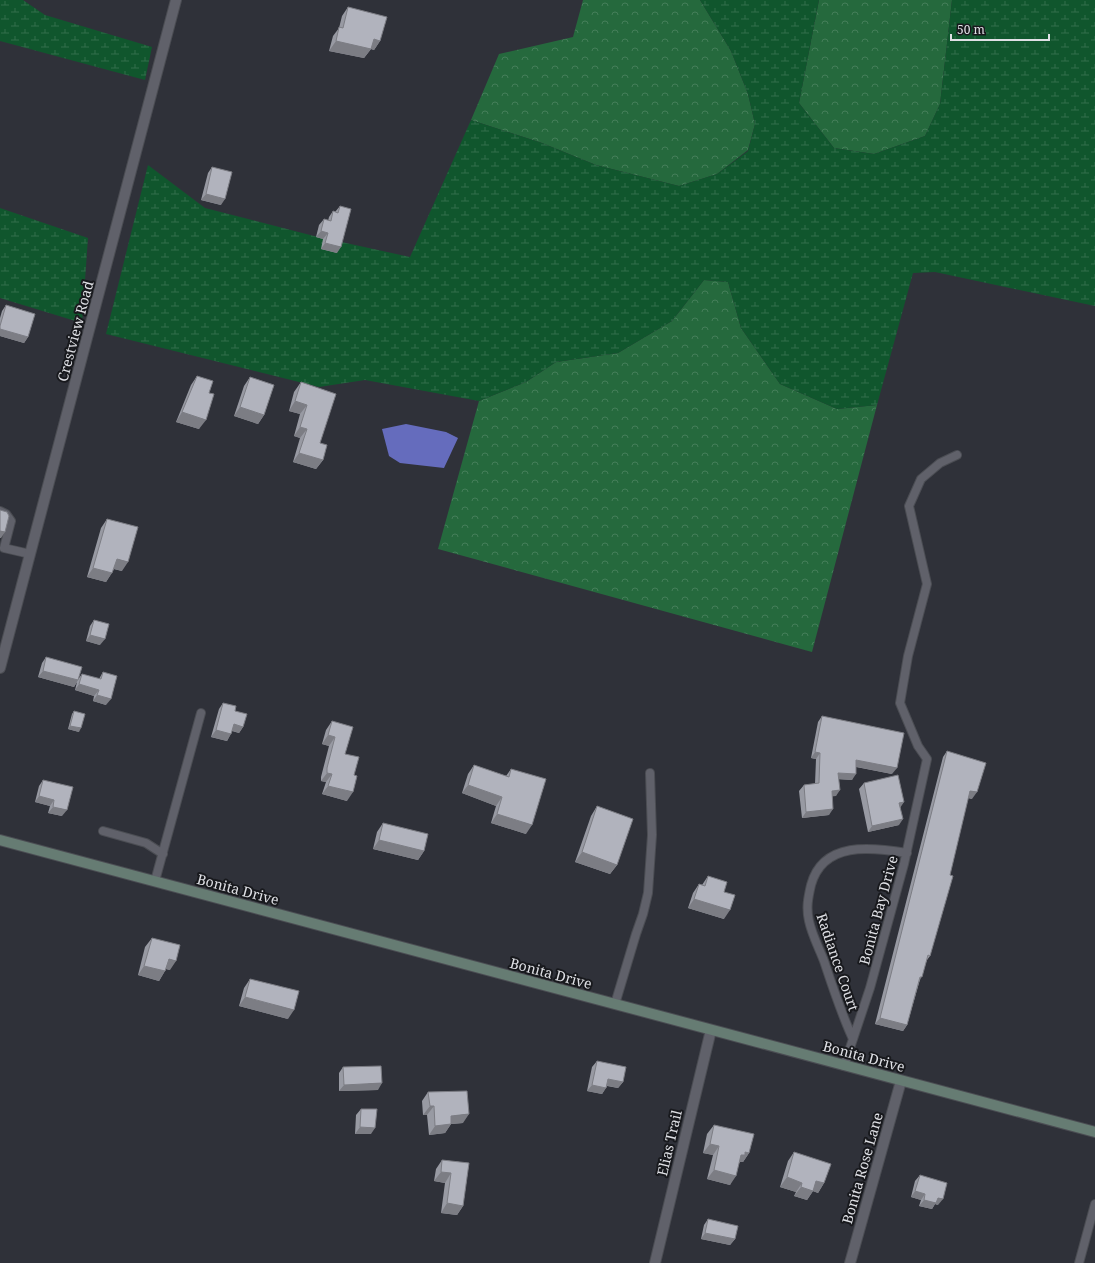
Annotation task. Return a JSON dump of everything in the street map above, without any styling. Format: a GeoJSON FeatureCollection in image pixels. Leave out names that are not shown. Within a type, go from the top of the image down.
{"type":"FeatureCollection","features":[{"type":"Feature","properties":{"kind":"street","name":"Crestview Road"},"geometry":{"type":"LineString","coordinates":[[0,668],[176,0]]}},
{"type":"Feature","properties":{"kind":"street","name":"Bonita Drive"},"geometry":{"type":"LineString","coordinates":[[0,840],[1095,1132]]}},
{"type":"Feature","properties":{"kind":"street","name":"Elias Trail"},"geometry":{"type":"LineString","coordinates":[[655,1263],[710,1030]]}},
{"type":"Feature","properties":{"kind":"street","name":"Bonita Rose Lane"},"geometry":{"type":"LineString","coordinates":[[850,1263],[901,1081]]}},
{"type":"Feature","properties":{"kind":"lane","name":"Bonita Bay Drive"},"geometry":{"type":"LineString","coordinates":[[844,1066],[870,988],[907,853],[927,759],[918,746],[900,703],[908,656],[927,584],[909,506],[921,479],[940,463],[957,454]]}},
{"type":"Feature","properties":{"kind":"lane"},"geometry":{"type":"LineString","coordinates":[[0,510],[10,518],[11,521],[4,548],[30,554]]}},
{"type":"Feature","properties":{"kind":"lane"},"geometry":{"type":"LineString","coordinates":[[155,882],[201,713]]}},
{"type":"Feature","properties":{"kind":"lane"},"geometry":{"type":"LineString","coordinates":[[615,1004],[634,941],[644,914],[648,893],[652,835],[650,774]]}},
{"type":"Feature","properties":{"kind":"lane"},"geometry":{"type":"LineString","coordinates":[[104,831],[146,843],[163,854]]}},
{"type":"Feature","properties":{"kind":"lane","name":"Radiance Court"},"geometry":{"type":"LineString","coordinates":[[853,1039],[840,1013],[809,922],[806,904],[814,874],[827,860],[844,850],[887,850],[907,853]]}},
{"type":"Feature","properties":{"kind":"lane"},"geometry":{"type":"LineString","coordinates":[[1079,1263],[1095,1204]]}},
{"type":"Feature","properties":{"kind":"green space"},"geometry":{"type":"Polygon","coordinates":[[[0,0],[23,0],[45,15],[152,47],[145,80],[0,41],[0,0]]]}},
{"type":"Feature","properties":{"kind":"green space"},"geometry":{"type":"Polygon","coordinates":[[[583,0],[700,0],[731,51],[748,94],[755,124],[748,150],[717,174],[679,186],[596,165],[542,143],[471,120],[499,54],[573,37],[583,0]]]}},
{"type":"Feature","properties":{"kind":"green space"},"geometry":{"type":"Polygon","coordinates":[[[700,0],[819,0],[799,103],[834,148],[874,154],[925,136],[940,104],[952,0],[1095,0],[1095,306],[935,272],[913,273],[877,405],[837,409],[780,384],[741,328],[728,282],[704,280],[672,321],[618,353],[556,362],[526,382],[479,401],[365,380],[319,387],[106,334],[148,165],[205,208],[314,236],[410,257],[471,120],[542,143],[596,165],[679,186],[717,174],[748,151],[755,124],[748,94],[731,51],[700,0]]]}},
{"type":"Feature","properties":{"kind":"green space"},"geometry":{"type":"Polygon","coordinates":[[[819,0],[952,0],[940,104],[925,136],[874,154],[834,148],[799,103],[819,0]]]}},
{"type":"Feature","properties":{"kind":"green space"},"geometry":{"type":"Polygon","coordinates":[[[0,208],[88,238],[82,323],[0,298],[0,208]]]}},
{"type":"Feature","properties":{"kind":"green space"},"geometry":{"type":"Polygon","coordinates":[[[704,280],[728,282],[741,328],[780,384],[837,409],[877,405],[812,652],[438,549],[479,401],[526,382],[556,362],[618,353],[672,321],[704,280]]]}},
{"type":"Feature","properties":{"kind":"water"},"geometry":{"type":"Polygon","coordinates":[[[406,424],[446,432],[458,438],[444,468],[400,463],[389,456],[382,429],[406,424]]]}},
{"type":"Feature","properties":{"kind":"building"},"geometry":{"type":"Polygon","coordinates":[[[348,7],[387,17],[380,41],[374,39],[371,49],[336,41],[339,27],[343,28],[348,7]]]}},
{"type":"Feature","properties":{"kind":"building"},"geometry":{"type":"Polygon","coordinates":[[[212,167],[232,172],[225,199],[206,194],[212,167]]]}},
{"type":"Feature","properties":{"kind":"building"},"geometry":{"type":"Polygon","coordinates":[[[340,206],[351,209],[341,247],[325,243],[328,233],[321,231],[324,219],[331,221],[333,211],[338,213],[340,206]]]}},
{"type":"Feature","properties":{"kind":"building"},"geometry":{"type":"Polygon","coordinates":[[[6,305],[35,314],[28,337],[0,329],[6,305]]]}},
{"type":"Feature","properties":{"kind":"building"},"geometry":{"type":"Polygon","coordinates":[[[197,376],[213,381],[209,393],[214,394],[206,420],[182,412],[197,376]]]}},
{"type":"Feature","properties":{"kind":"building"},"geometry":{"type":"Polygon","coordinates":[[[250,377],[274,385],[264,415],[240,407],[250,377]]]}},
{"type":"Feature","properties":{"kind":"building"},"geometry":{"type":"Polygon","coordinates":[[[301,382],[336,394],[320,443],[327,445],[323,460],[299,453],[307,429],[300,427],[307,405],[295,401],[301,382]]]}},
{"type":"Feature","properties":{"kind":"building"},"geometry":{"type":"Polygon","coordinates":[[[0,510],[7,512],[9,516],[5,532],[0,531],[0,510]]]}},
{"type":"Feature","properties":{"kind":"building"},"geometry":{"type":"Polygon","coordinates":[[[107,519],[138,527],[128,562],[117,559],[112,573],[93,568],[107,519]]]}},
{"type":"Feature","properties":{"kind":"building"},"geometry":{"type":"Polygon","coordinates":[[[94,620],[109,624],[105,639],[90,635],[94,620]]]}},
{"type":"Feature","properties":{"kind":"building"},"geometry":{"type":"Polygon","coordinates":[[[46,657],[82,667],[78,680],[43,671],[46,657]]]}},
{"type":"Feature","properties":{"kind":"building"},"geometry":{"type":"Polygon","coordinates":[[[103,672],[117,676],[111,699],[97,695],[99,690],[79,684],[82,674],[101,679],[103,672]]]}},
{"type":"Feature","properties":{"kind":"building"},"geometry":{"type":"Polygon","coordinates":[[[223,703],[236,706],[235,711],[247,714],[243,727],[234,724],[231,734],[216,730],[223,703]]]}},
{"type":"Feature","properties":{"kind":"building"},"geometry":{"type":"Polygon","coordinates":[[[74,711],[85,714],[81,728],[70,726],[74,711]]]}},
{"type":"Feature","properties":{"kind":"building"},"geometry":{"type":"Polygon","coordinates":[[[822,716],[904,733],[897,768],[856,760],[856,774],[838,773],[840,790],[832,791],[833,809],[806,812],[804,785],[819,783],[820,753],[815,752],[822,716]]]}},
{"type":"Feature","properties":{"kind":"building"},"geometry":{"type":"Polygon","coordinates":[[[332,721],[353,727],[345,754],[359,757],[354,775],[357,776],[353,792],[328,786],[332,774],[327,773],[327,768],[335,737],[328,735],[332,721]]]}},
{"type":"Feature","properties":{"kind":"building"},"geometry":{"type":"Polygon","coordinates":[[[947,751],[986,763],[977,792],[970,791],[950,875],[953,876],[930,956],[928,955],[922,977],[920,977],[907,1025],[880,1018],[947,751]]]}},
{"type":"Feature","properties":{"kind":"building"},"geometry":{"type":"Polygon","coordinates":[[[474,765],[509,777],[511,769],[546,779],[532,825],[497,814],[502,797],[468,785],[474,765]]]}},
{"type":"Feature","properties":{"kind":"building"},"geometry":{"type":"Polygon","coordinates":[[[898,775],[904,802],[899,803],[903,819],[872,826],[864,783],[898,775]]]}},
{"type":"Feature","properties":{"kind":"building"},"geometry":{"type":"Polygon","coordinates":[[[43,780],[73,787],[67,810],[53,807],[54,800],[39,796],[43,780]]]}},
{"type":"Feature","properties":{"kind":"building"},"geometry":{"type":"Polygon","coordinates":[[[597,806],[633,819],[617,865],[582,852],[597,806]]]}},
{"type":"Feature","properties":{"kind":"building"},"geometry":{"type":"Polygon","coordinates":[[[383,823],[428,834],[424,851],[379,840],[383,823]]]}},
{"type":"Feature","properties":{"kind":"building"},"geometry":{"type":"Polygon","coordinates":[[[708,876],[727,882],[724,892],[735,895],[730,910],[694,899],[699,884],[705,886],[708,876]]]}},
{"type":"Feature","properties":{"kind":"building"},"geometry":{"type":"Polygon","coordinates":[[[152,938],[180,945],[176,961],[169,959],[165,971],[144,966],[152,938]]]}},
{"type":"Feature","properties":{"kind":"building"},"geometry":{"type":"Polygon","coordinates":[[[250,979],[299,991],[294,1010],[245,997],[250,979]]]}},
{"type":"Feature","properties":{"kind":"building"},"geometry":{"type":"Polygon","coordinates":[[[597,1061],[626,1067],[623,1082],[608,1079],[606,1088],[592,1085],[597,1061]]]}},
{"type":"Feature","properties":{"kind":"building"},"geometry":{"type":"Polygon","coordinates":[[[381,1066],[382,1083],[344,1085],[343,1067],[381,1066]]]}},
{"type":"Feature","properties":{"kind":"building"},"geometry":{"type":"Polygon","coordinates":[[[467,1091],[469,1114],[451,1116],[451,1124],[435,1126],[434,1106],[430,1106],[428,1092],[467,1091]]]}},
{"type":"Feature","properties":{"kind":"building"},"geometry":{"type":"Polygon","coordinates":[[[361,1109],[377,1109],[375,1128],[360,1127],[361,1109]]]}},
{"type":"Feature","properties":{"kind":"building"},"geometry":{"type":"Polygon","coordinates":[[[714,1125],[754,1134],[749,1153],[745,1152],[745,1155],[741,1155],[736,1176],[714,1170],[719,1146],[710,1144],[714,1125]]]}},
{"type":"Feature","properties":{"kind":"building"},"geometry":{"type":"Polygon","coordinates":[[[794,1152],[831,1164],[824,1183],[816,1181],[813,1191],[801,1187],[802,1183],[787,1177],[794,1152]]]}},
{"type":"Feature","properties":{"kind":"building"},"geometry":{"type":"Polygon","coordinates":[[[442,1160],[469,1163],[463,1206],[447,1203],[451,1173],[441,1172],[442,1160]]]}},
{"type":"Feature","properties":{"kind":"building"},"geometry":{"type":"Polygon","coordinates":[[[920,1175],[947,1183],[943,1199],[938,1198],[936,1203],[924,1200],[925,1194],[915,1191],[920,1175]]]}},
{"type":"Feature","properties":{"kind":"building"},"geometry":{"type":"Polygon","coordinates":[[[708,1219],[738,1226],[735,1239],[705,1233],[708,1219]]]}}]}
